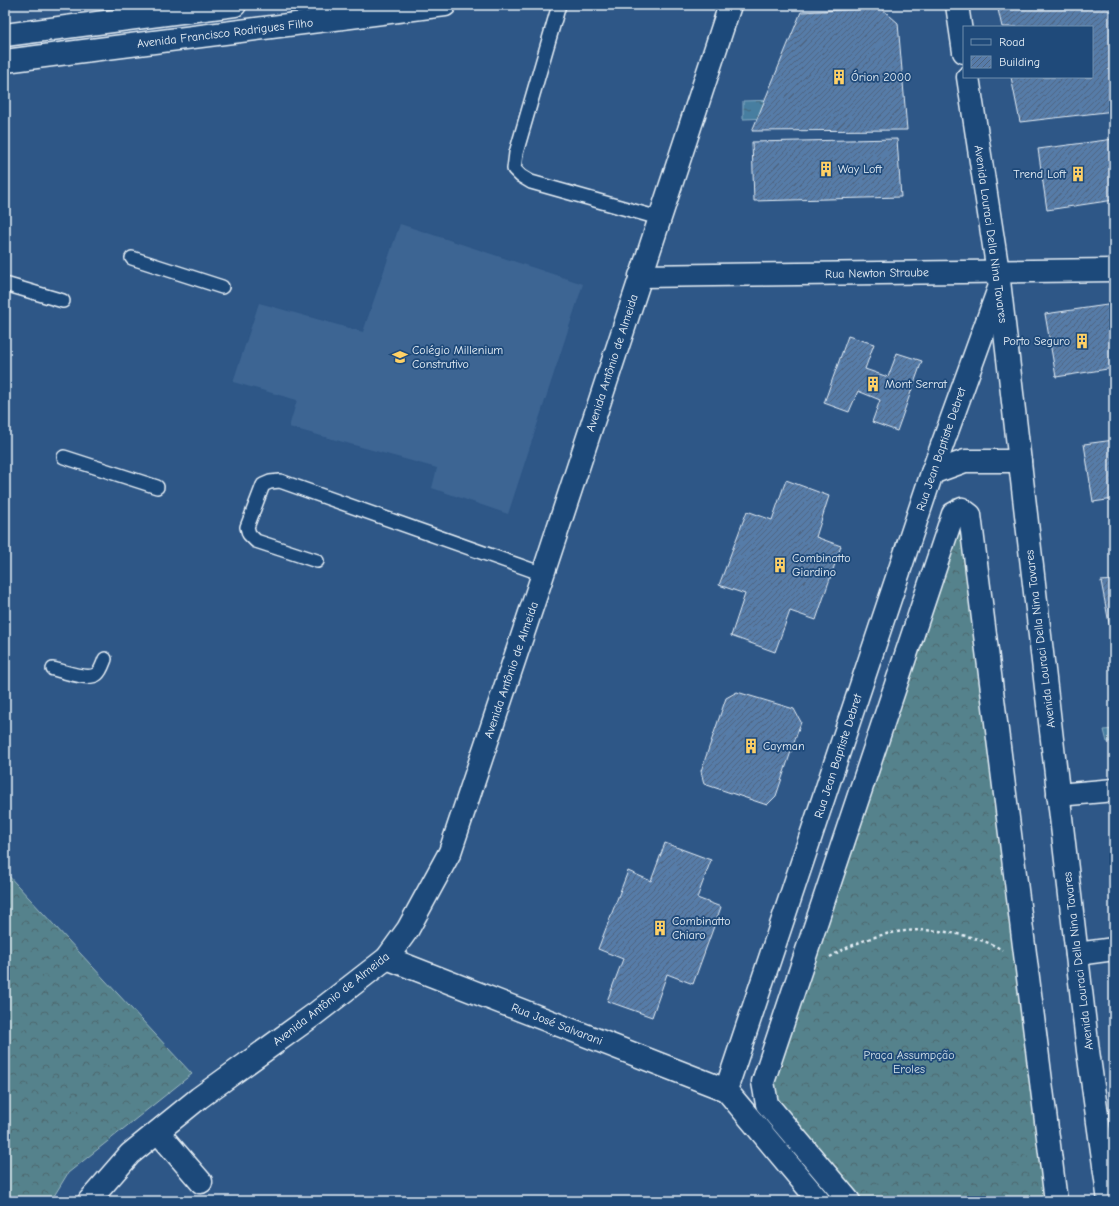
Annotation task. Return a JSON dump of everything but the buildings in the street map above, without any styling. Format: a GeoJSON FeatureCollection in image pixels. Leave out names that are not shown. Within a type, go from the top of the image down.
{"type":"FeatureCollection","features":[{"type":"Feature","properties":{"kind":"street"},"geometry":{"type":"LineString","coordinates":[[5,35],[235,5]]}},
{"type":"Feature","properties":{"kind":"street","name":"Avenida Francisco Rodrigues Filho"},"geometry":{"type":"LineString","coordinates":[[5,61],[445,5]]}},
{"type":"Feature","properties":{"kind":"street","name":"Avenida Antônio de Almeida"},"geometry":{"type":"LineString","coordinates":[[89,1201],[130,1154],[199,1098],[315,1014],[387,958],[408,929],[450,852],[730,5]]}},
{"type":"Feature","properties":{"kind":"street"},"geometry":{"type":"LineString","coordinates":[[957,5],[963,45]]}},
{"type":"Feature","properties":{"kind":"street","name":"Avenida Louraci Della Nina Tavares"},"geometry":{"type":"LineString","coordinates":[[968,78],[998,279],[1088,1051],[1109,1201]]}},
{"type":"Feature","properties":{"kind":"street","name":"Rua Newton Straube"},"geometry":{"type":"LineString","coordinates":[[640,276],[998,279],[1114,270]]}},
{"type":"Feature","properties":{"kind":"street","name":"Rua Jean Baptiste Debret"},"geometry":{"type":"LineString","coordinates":[[726,1090],[998,279]]}},
{"type":"Feature","properties":{"kind":"street"},"geometry":{"type":"LineString","coordinates":[[932,473],[964,461],[1020,462]]}},
{"type":"Feature","properties":{"kind":"street"},"geometry":{"type":"LineString","coordinates":[[849,1201],[767,1104],[763,1082],[953,514],[962,509],[970,516],[1056,1201]]}},
{"type":"Feature","properties":{"kind":"street"},"geometry":{"type":"LineString","coordinates":[[1058,795],[1114,790]]}},
{"type":"Feature","properties":{"kind":"street"},"geometry":{"type":"LineString","coordinates":[[1077,954],[1114,949]]}},
{"type":"Feature","properties":{"kind":"street","name":"Rua José Salvarani"},"geometry":{"type":"LineString","coordinates":[[387,958],[726,1090]]}},
{"type":"Feature","properties":{"kind":"street"},"geometry":{"type":"LineString","coordinates":[[726,1090],[819,1201]]}},
{"type":"Feature","properties":{"kind":"street"},"geometry":{"type":"LineString","coordinates":[[158,1132],[201,1182]]}},
{"type":"Feature","properties":{"kind":"lane"},"geometry":{"type":"LineString","coordinates":[[559,5],[516,153],[514,169],[521,176],[531,182],[660,218]]}},
{"type":"Feature","properties":{"kind":"lane"},"geometry":{"type":"LineString","coordinates":[[132,258],[222,287]]}},
{"type":"Feature","properties":{"kind":"lane"},"geometry":{"type":"LineString","coordinates":[[5,284],[63,301]]}},
{"type":"Feature","properties":{"kind":"lane"},"geometry":{"type":"LineString","coordinates":[[64,457],[157,487]]}},
{"type":"Feature","properties":{"kind":"lane"},"geometry":{"type":"LineString","coordinates":[[317,561],[256,541],[249,534],[247,527],[263,485],[270,482],[280,481],[543,574]]}},
{"type":"Feature","properties":{"kind":"lane"},"geometry":{"type":"LineString","coordinates":[[53,669],[82,676],[91,676],[98,673],[105,659]]}},
{"type":"Feature","properties":{"kind":"path"},"geometry":{"type":"LineString","coordinates":[[797,980],[824,960],[846,947],[878,935],[912,929],[942,930],[972,937],[996,945],[1011,956],[1028,975]]}},
{"type":"Feature","properties":{"kind":"shaded area","name":"Colégio Millenium Construtivo"},"geometry":{"type":"Polygon","coordinates":[[[400,224],[583,284],[508,514],[432,488],[437,468],[289,427],[297,400],[233,382],[259,303],[363,332],[400,224]]]}},
{"type":"Feature","properties":{"kind":"green space","name":"Praça Assumpção Eroles"},"geometry":{"type":"Polygon","coordinates":[[[966,498],[981,515],[1064,1201],[839,1201],[756,1085],[953,499],[966,498]]]}},
{"type":"Feature","properties":{"kind":"green space"},"geometry":{"type":"Polygon","coordinates":[[[5,872],[192,1074],[68,1173],[51,1201],[5,1201],[5,872]]]}},
{"type":"Feature","properties":{"kind":"water"},"geometry":{"type":"Polygon","coordinates":[[[775,100],[775,118],[743,119],[743,101],[775,100]]]}},
{"type":"Feature","properties":{"kind":"water"},"geometry":{"type":"Polygon","coordinates":[[[1114,729],[1114,741],[1107,742],[1104,730],[1114,729]]]}},
{"type":"Feature","properties":{"kind":"place","name":"Órion 2000"},"geometry":{"type":"Point","coordinates":[839,77]}},
{"type":"Feature","properties":{"kind":"place","name":"Way Loft"},"geometry":{"type":"Point","coordinates":[826,169]}},
{"type":"Feature","properties":{"kind":"place","name":"Trend Loft"},"geometry":{"type":"Point","coordinates":[1078,174]}},
{"type":"Feature","properties":{"kind":"place","name":"Porto Seguro"},"geometry":{"type":"Point","coordinates":[1082,341]}},
{"type":"Feature","properties":{"kind":"place","name":"Colégio Millenium Construtivo"},"geometry":{"type":"Point","coordinates":[400,357]}},
{"type":"Feature","properties":{"kind":"place","name":"Mont Serrat"},"geometry":{"type":"Point","coordinates":[873,384]}},
{"type":"Feature","properties":{"kind":"place","name":"Combinatto Giardino"},"geometry":{"type":"Point","coordinates":[780,565]}},
{"type":"Feature","properties":{"kind":"place","name":"Cayman"},"geometry":{"type":"Point","coordinates":[751,746]}},
{"type":"Feature","properties":{"kind":"place","name":"Combinatto Chiaro"},"geometry":{"type":"Point","coordinates":[660,928]}}]}
